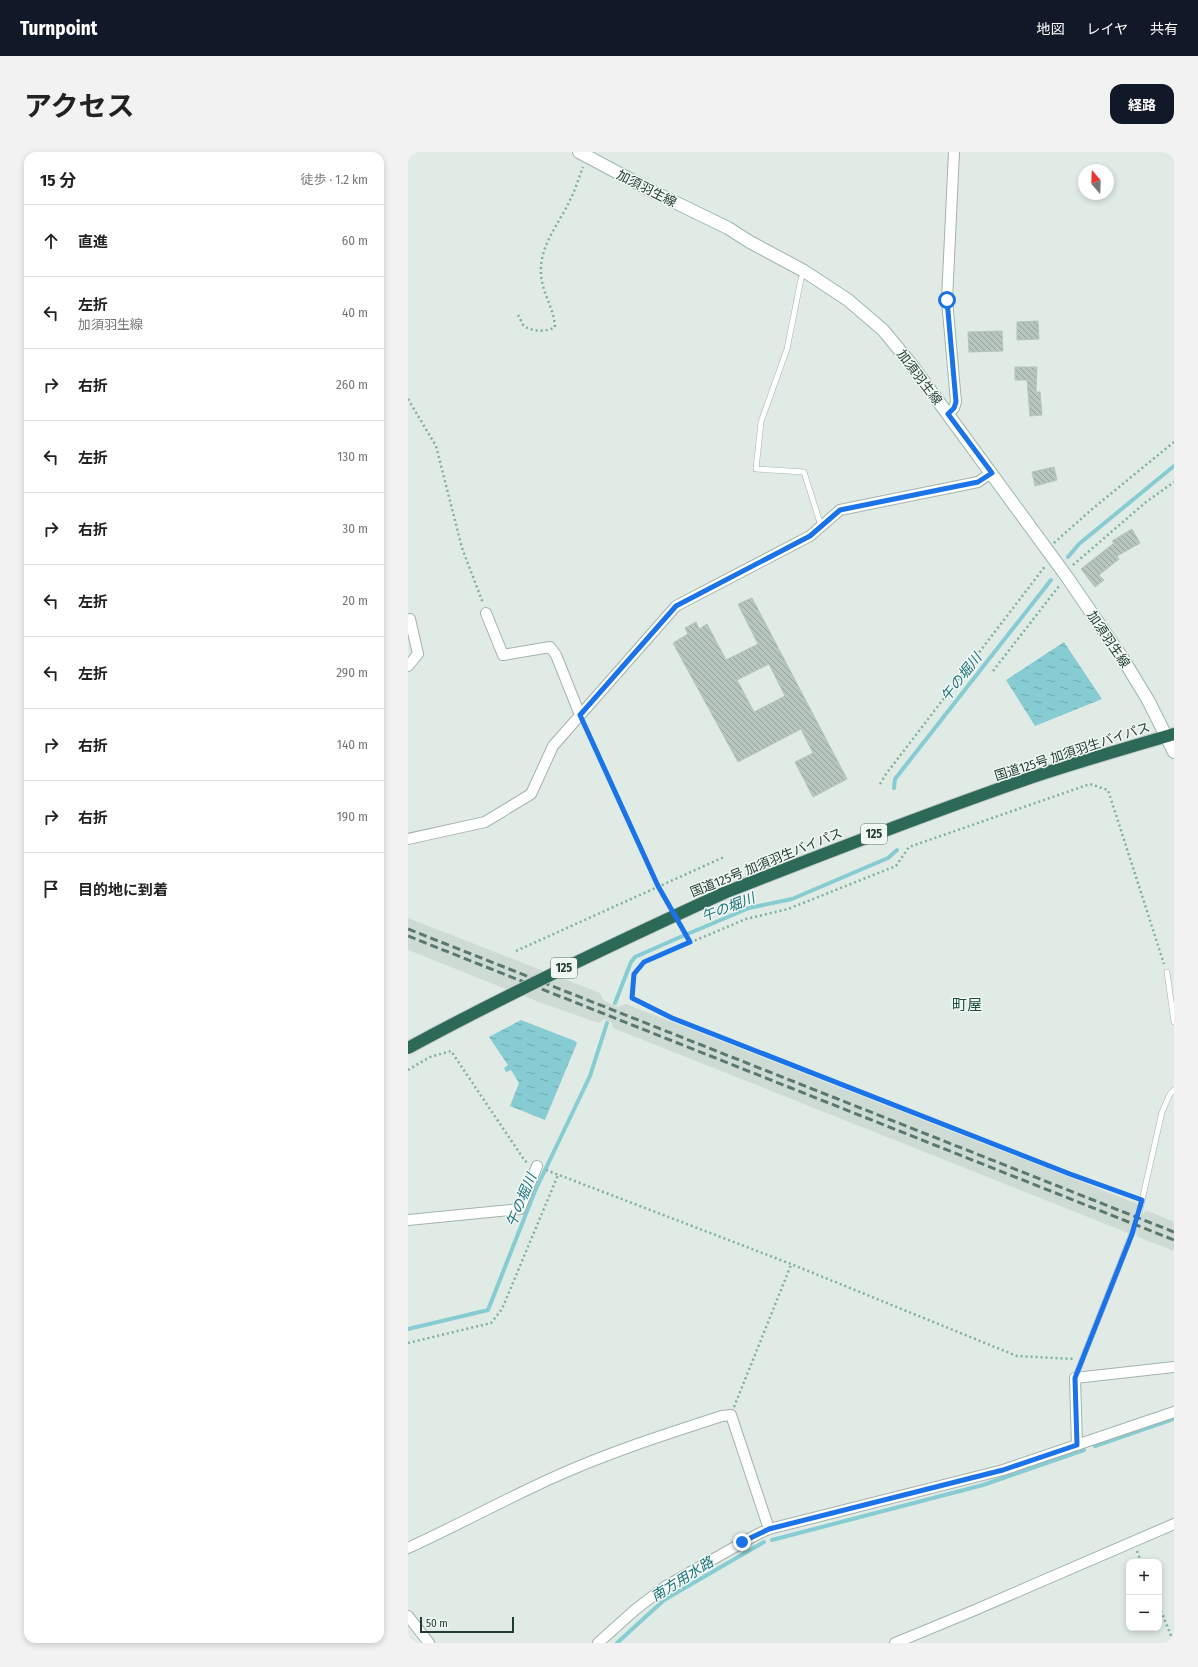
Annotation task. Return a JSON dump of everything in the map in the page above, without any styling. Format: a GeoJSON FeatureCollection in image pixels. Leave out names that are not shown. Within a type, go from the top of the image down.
{"type":"FeatureCollection","features":[{"type":"Feature","properties":{"kind":"highway","name":"国道125号 加須羽生バイパス"},"geometry":{"type":"LineString","coordinates":[[408,1048],[562,969],[724,893],[841,846],[950,806],[1025,780],[1170,735]]}},
{"type":"Feature","properties":{"kind":"main road","name":"加須羽生線"},"geometry":{"type":"LineString","coordinates":[[583,154],[652,191],[728,228],[750,242],[804,271],[848,300],[883,330],[911,364],[992,473],[1123,659],[1170,735],[1174,752]]}},
{"type":"Feature","properties":{"kind":"street"},"geometry":{"type":"LineString","coordinates":[[948,414],[954,408],[956,402],[947,300],[954,152]]}},
{"type":"Feature","properties":{"kind":"street"},"geometry":{"type":"LineString","coordinates":[[408,839],[485,822],[531,794],[553,746],[676,606],[810,536],[840,510],[978,482],[992,473]]}},
{"type":"Feature","properties":{"kind":"street"},"geometry":{"type":"LineString","coordinates":[[486,613],[503,655],[550,647],[556,655],[580,715]]}},
{"type":"Feature","properties":{"kind":"street"},"geometry":{"type":"LineString","coordinates":[[408,666],[418,654],[410,619]]}},
{"type":"Feature","properties":{"kind":"street"},"geometry":{"type":"LineString","coordinates":[[408,1220],[520,1209],[537,1166]]}},
{"type":"Feature","properties":{"kind":"street"},"geometry":{"type":"LineString","coordinates":[[1077,1445],[1075,1378],[1174,1367]]}},
{"type":"Feature","properties":{"kind":"street"},"geometry":{"type":"LineString","coordinates":[[598,1643],[636,1609],[666,1586],[742,1542],[769,1529],[1003,1470],[1174,1412]]}},
{"type":"Feature","properties":{"kind":"street"},"geometry":{"type":"LineString","coordinates":[[408,1548],[551,1478],[622,1448],[722,1416],[731,1415],[769,1529]]}},
{"type":"Feature","properties":{"kind":"street"},"geometry":{"type":"LineString","coordinates":[[895,1643],[1174,1524]]}},
{"type":"Feature","properties":{"kind":"street"},"geometry":{"type":"LineString","coordinates":[[408,1616],[429,1643]]}},
{"type":"Feature","properties":{"kind":"lane"},"geometry":{"type":"LineString","coordinates":[[804,271],[787,349],[761,422],[756,469],[804,472],[822,526]]}},
{"type":"Feature","properties":{"kind":"lane"},"geometry":{"type":"LineString","coordinates":[[1167,972],[1171,979],[1174,1022]]}},
{"type":"Feature","properties":{"kind":"lane"},"geometry":{"type":"LineString","coordinates":[[1075,1378],[1081,1359],[1132,1234],[1142,1200],[1162,1112],[1170,1094],[1174,1090]]}},
{"type":"Feature","properties":{"kind":"path"},"geometry":{"type":"LineString","coordinates":[[518,315],[524,326],[536,330],[549,331],[555,327],[555,318],[544,289],[541,274],[543,254],[550,237],[571,198],[583,154]]}},
{"type":"Feature","properties":{"kind":"path"},"geometry":{"type":"LineString","coordinates":[[408,399],[436,446],[462,548],[486,613]]}},
{"type":"Feature","properties":{"kind":"path"},"geometry":{"type":"LineString","coordinates":[[880,784],[886,774],[1044,566],[1050,554],[1091,510],[1174,442]]}},
{"type":"Feature","properties":{"kind":"path"},"geometry":{"type":"LineString","coordinates":[[580,715],[658,886],[672,911]]}},
{"type":"Feature","properties":{"kind":"path"},"geometry":{"type":"LineString","coordinates":[[1142,1200],[1070,1174],[672,1018],[632,998],[634,974],[644,962],[690,942],[746,919],[788,908],[896,866],[909,847],[1090,784],[1108,790],[1167,972]]}},
{"type":"Feature","properties":{"kind":"path"},"geometry":{"type":"LineString","coordinates":[[516,951],[724,857]]}},
{"type":"Feature","properties":{"kind":"path"},"geometry":{"type":"LineString","coordinates":[[679,923],[690,942]]}},
{"type":"Feature","properties":{"kind":"path"},"geometry":{"type":"LineString","coordinates":[[408,1070],[430,1057],[451,1051],[525,1161],[791,1264],[1017,1356],[1081,1359]]}},
{"type":"Feature","properties":{"kind":"path"},"geometry":{"type":"LineString","coordinates":[[408,1343],[491,1324],[502,1309],[558,1174]]}},
{"type":"Feature","properties":{"kind":"path"},"geometry":{"type":"LineString","coordinates":[[731,1415],[791,1264]]}},
{"type":"Feature","properties":{"kind":"path"},"geometry":{"type":"LineString","coordinates":[[1162,1613],[1174,1643]]}},
{"type":"Feature","properties":{"kind":"shaded area"},"geometry":{"type":"Polygon","coordinates":[[[408,918],[600,993],[604,1001],[618,1007],[626,1004],[1138,1204],[1137,1212],[1130,1232],[1128,1233],[613,1028],[611,1022],[604,1019],[599,1023],[541,1003],[408,950],[408,918]]]}},
{"type":"Feature","properties":{"kind":"shaded area"},"geometry":{"type":"Polygon","coordinates":[[[1146,1210],[1174,1222],[1174,1251],[1138,1237],[1136,1232],[1146,1210]]]}},
{"type":"Feature","properties":{"kind":"water"},"geometry":{"type":"Polygon","coordinates":[[[1064,642],[1102,699],[1035,726],[1006,680],[1064,642]]]}},
{"type":"Feature","properties":{"kind":"water"},"geometry":{"type":"Polygon","coordinates":[[[521,1020],[577,1043],[545,1120],[510,1106],[519,1083],[511,1070],[506,1072],[504,1068],[508,1065],[489,1037],[521,1020]]]}},
{"type":"Feature","properties":{"kind":"building"},"geometry":{"type":"Polygon","coordinates":[[[1038,321],[1039,339],[1017,340],[1017,322],[1038,321]]]}},
{"type":"Feature","properties":{"kind":"building"},"geometry":{"type":"Polygon","coordinates":[[[1002,331],[1003,351],[969,352],[968,332],[1002,331]]]}},
{"type":"Feature","properties":{"kind":"building"},"geometry":{"type":"Polygon","coordinates":[[[1015,367],[1037,367],[1036,392],[1040,392],[1042,415],[1030,416],[1027,380],[1015,380],[1015,367]]]}},
{"type":"Feature","properties":{"kind":"building"},"geometry":{"type":"Polygon","coordinates":[[[1054,467],[1057,480],[1035,486],[1032,472],[1054,467]]]}},
{"type":"Feature","properties":{"kind":"building"},"geometry":{"type":"Polygon","coordinates":[[[1132,529],[1140,543],[1117,556],[1119,559],[1099,575],[1104,580],[1095,587],[1081,569],[1114,543],[1112,541],[1132,529]]]}},
{"type":"Feature","properties":{"kind":"building"},"geometry":{"type":"Polygon","coordinates":[[[752,598],[847,779],[813,797],[795,762],[813,753],[801,729],[738,762],[673,643],[688,634],[685,628],[696,622],[699,629],[707,624],[726,660],[758,644],[738,604],[752,598]],[[769,664],[737,680],[754,712],[785,696],[769,664]]]}},
{"type":"Feature","properties":{"kind":"waterway","name":"午の堀川"},"geometry":{"type":"LineString","coordinates":[[1068,557],[1079,544],[1174,466]]}},
{"type":"Feature","properties":{"kind":"waterway","name":"午の堀川"},"geometry":{"type":"LineString","coordinates":[[894,788],[895,779],[1051,580]]}},
{"type":"Feature","properties":{"kind":"waterway","name":"午の堀川"},"geometry":{"type":"LineString","coordinates":[[615,1003],[631,962],[635,957],[749,908],[792,899],[888,858],[897,850]]}},
{"type":"Feature","properties":{"kind":"waterway","name":"午の堀川"},"geometry":{"type":"LineString","coordinates":[[408,1329],[488,1310],[535,1191],[590,1076],[607,1023]]}},
{"type":"Feature","properties":{"kind":"waterway","name":"南方用水路"},"geometry":{"type":"LineString","coordinates":[[1095,1446],[1174,1419]]}},
{"type":"Feature","properties":{"kind":"waterway","name":"南方用水路"},"geometry":{"type":"LineString","coordinates":[[772,1540],[983,1485],[1084,1450]]}},
{"type":"Feature","properties":{"kind":"waterway","name":"南方用水路"},"geometry":{"type":"LineString","coordinates":[[617,1643],[664,1600],[764,1542]]}},
{"type":"Feature","properties":{"kind":"railway"},"geometry":{"type":"LineString","coordinates":[[408,929],[1174,1232]]}},
{"type":"Feature","properties":{"kind":"railway"},"geometry":{"type":"LineString","coordinates":[[408,936],[1174,1240]]}},
{"type":"Feature","properties":{"kind":"district","name":"町屋"},"geometry":{"type":"Point","coordinates":[967,1005]}},
{"type":"Feature","properties":{"kind":"route"},"geometry":{"type":"LineString","coordinates":[[742,1542],[769,1529],[1003,1470],[1077,1445],[1075,1378],[1081,1359],[1132,1234],[1142,1200],[1070,1174],[672,1018],[632,998],[634,974],[644,962],[690,942],[658,886],[580,715],[676,606],[810,536],[840,510],[978,482],[992,473],[948,414],[954,408],[956,402],[947,300]]}}]}
